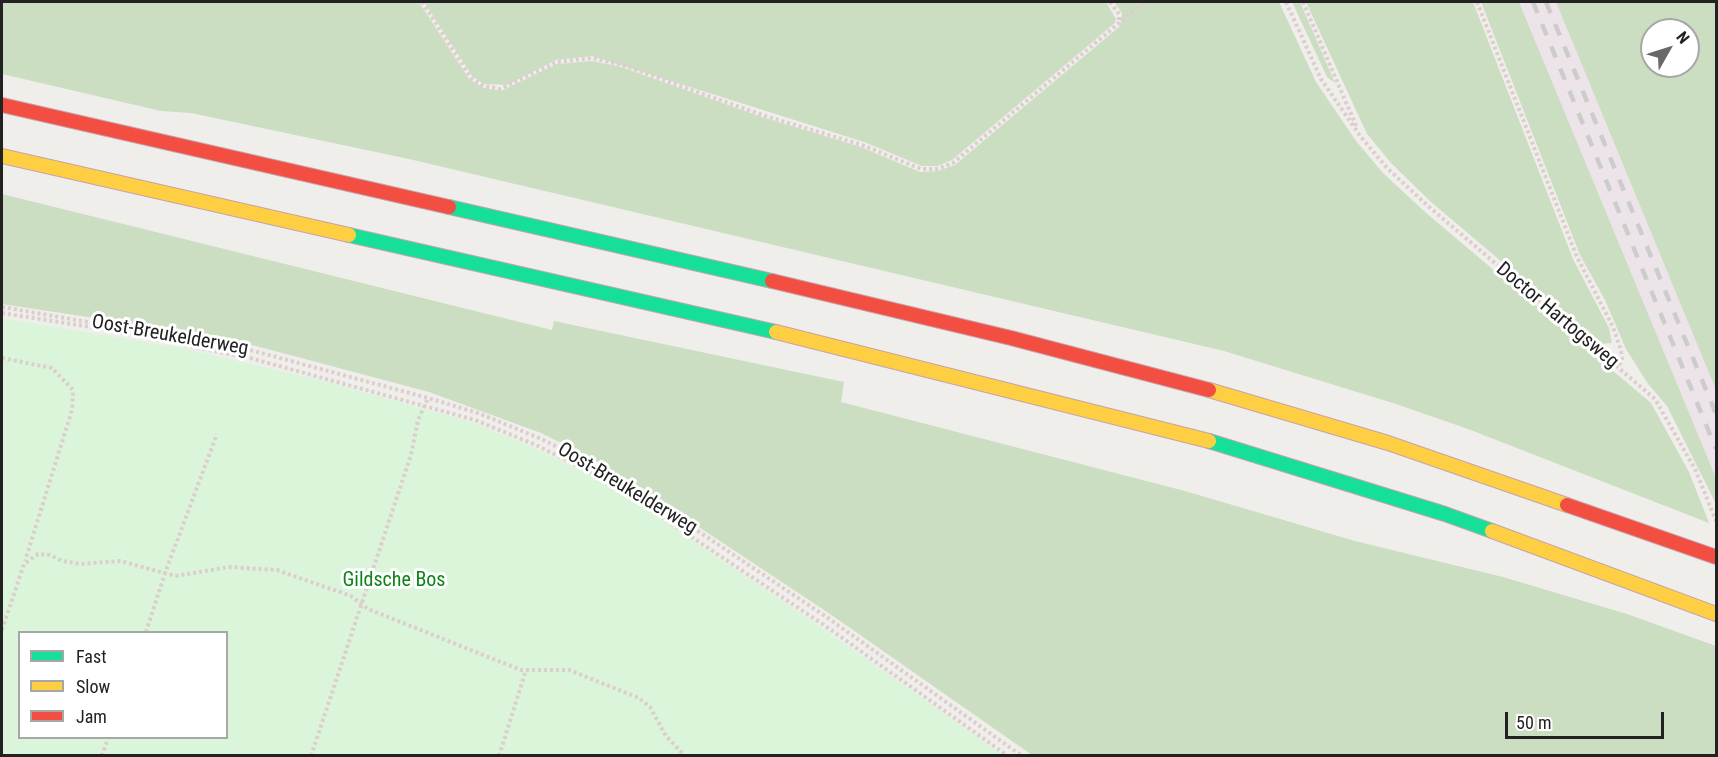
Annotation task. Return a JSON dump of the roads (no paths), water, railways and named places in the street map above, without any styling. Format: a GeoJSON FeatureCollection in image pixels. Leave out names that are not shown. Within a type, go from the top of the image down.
{"type":"FeatureCollection","features":[{"type":"Feature","properties":{"kind":"highway"},"geometry":{"type":"LineString","coordinates":[[2,105],[846,298],[1177,381],[1388,443],[1716,556]]}},
{"type":"Feature","properties":{"kind":"highway"},"geometry":{"type":"LineString","coordinates":[[2,156],[823,343],[1177,432],[1286,463],[1445,514],[1716,615]]}},
{"type":"Feature","properties":{"kind":"railway"},"geometry":{"type":"LineString","coordinates":[[1533,2],[1716,449]]}},
{"type":"Feature","properties":{"kind":"railway"},"geometry":{"type":"LineString","coordinates":[[1546,2],[1716,414]]}},
{"type":"Feature","properties":{"kind":"park label","name":"Gildsche Bos"},"geometry":{"type":"Point","coordinates":[394,581]}}]}
